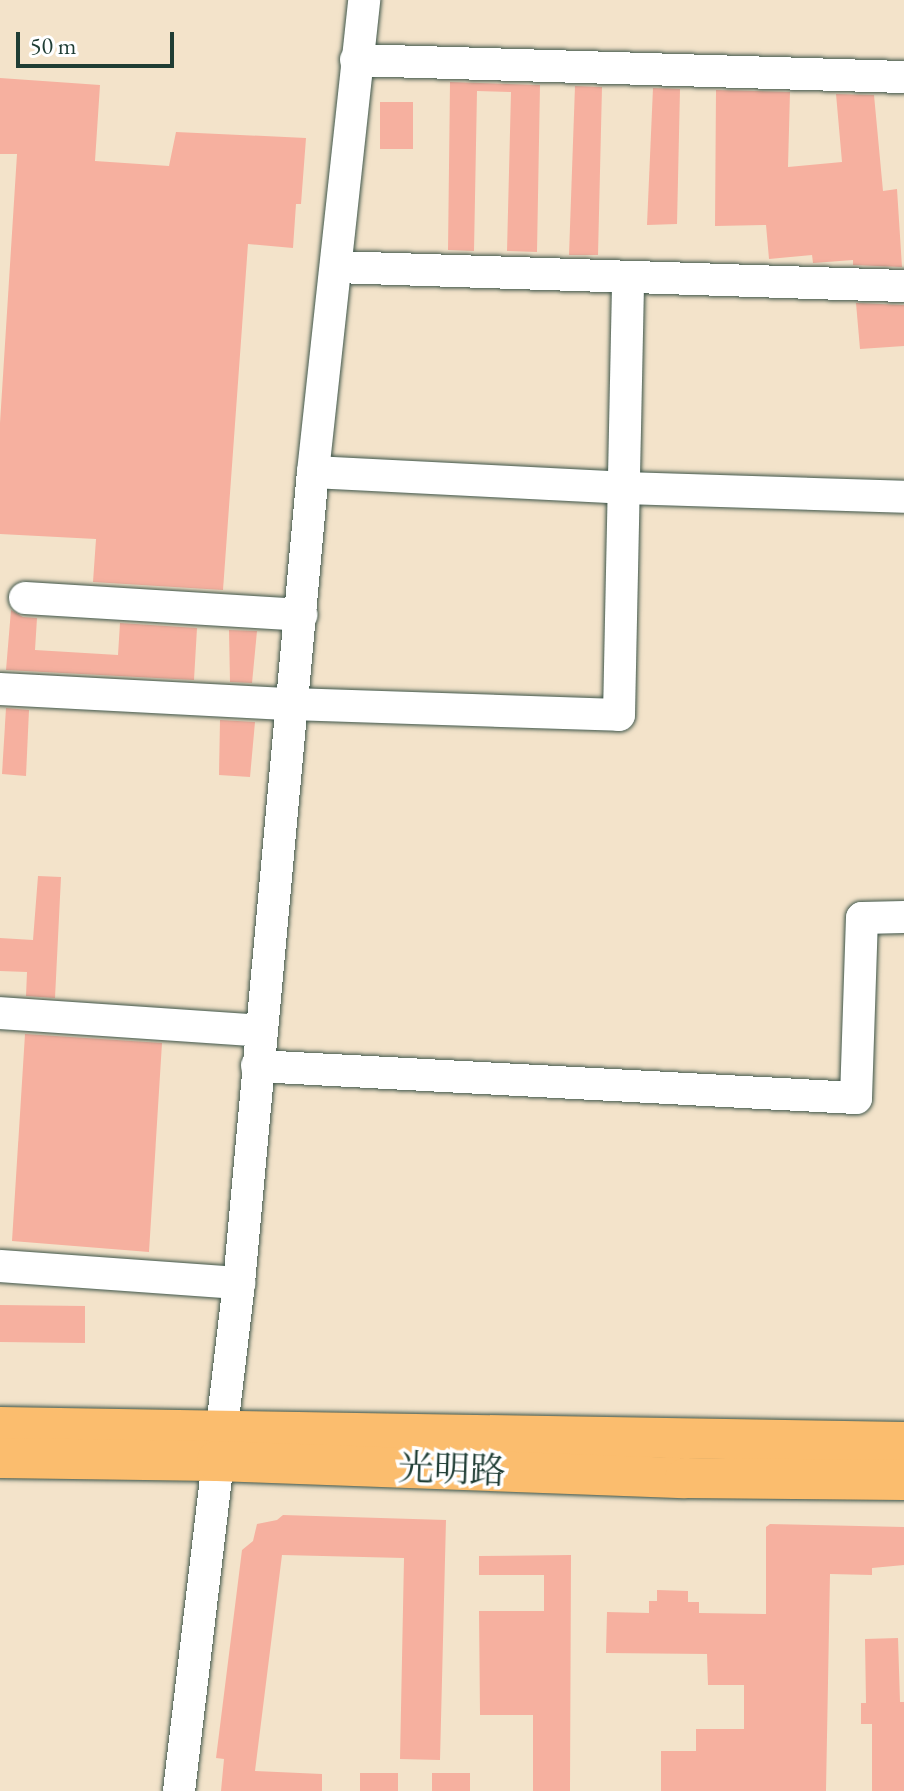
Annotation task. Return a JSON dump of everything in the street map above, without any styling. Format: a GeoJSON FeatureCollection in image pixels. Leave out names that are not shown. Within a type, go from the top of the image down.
{"type":"FeatureCollection","features":[{"type":"Feature","properties":{"kind":"main road","name":"光明路"},"geometry":{"type":"LineString","coordinates":[[0,1427],[218,1446],[669,1477],[904,1480]]}},
{"type":"Feature","properties":{"kind":"main road","name":"光明路"},"geometry":{"type":"LineString","coordinates":[[0,1458],[218,1446],[904,1442]]}},
{"type":"Feature","properties":{"kind":"street"},"geometry":{"type":"LineString","coordinates":[[179,1791],[239,1283],[313,472],[364,0]]}},
{"type":"Feature","properties":{"kind":"street"},"geometry":{"type":"LineString","coordinates":[[356,60],[904,77]]}},
{"type":"Feature","properties":{"kind":"street"},"geometry":{"type":"LineString","coordinates":[[336,267],[904,286]]}},
{"type":"Feature","properties":{"kind":"street"},"geometry":{"type":"LineString","coordinates":[[0,689],[291,704],[619,715],[628,279]]}},
{"type":"Feature","properties":{"kind":"street"},"geometry":{"type":"LineString","coordinates":[[313,472],[624,488],[904,497]]}},
{"type":"Feature","properties":{"kind":"street"},"geometry":{"type":"LineString","coordinates":[[25,598],[301,615]]}},
{"type":"Feature","properties":{"kind":"street"},"geometry":{"type":"LineString","coordinates":[[257,1066],[856,1098],[862,918],[904,917]]}},
{"type":"Feature","properties":{"kind":"street"},"geometry":{"type":"LineString","coordinates":[[0,1013],[261,1031]]}},
{"type":"Feature","properties":{"kind":"street"},"geometry":{"type":"LineString","coordinates":[[0,1266],[239,1283]]}},
{"type":"Feature","properties":{"kind":"building"},"geometry":{"type":"Polygon","coordinates":[[[0,78],[100,85],[95,161],[169,166],[176,132],[306,138],[301,204],[296,204],[293,248],[248,244],[223,590],[93,582],[96,539],[0,534],[0,423],[17,154],[0,154],[0,78]]]}},
{"type":"Feature","properties":{"kind":"building"},"geometry":{"type":"Polygon","coordinates":[[[450,82],[540,85],[537,252],[507,251],[511,92],[477,91],[474,251],[448,250],[450,82]]]}},
{"type":"Feature","properties":{"kind":"building"},"geometry":{"type":"Polygon","coordinates":[[[575,86],[602,87],[598,255],[569,255],[575,86]]]}},
{"type":"Feature","properties":{"kind":"building"},"geometry":{"type":"Polygon","coordinates":[[[653,88],[680,89],[677,224],[647,225],[653,88]]]}},
{"type":"Feature","properties":{"kind":"building"},"geometry":{"type":"Polygon","coordinates":[[[716,90],[790,92],[788,167],[842,162],[836,94],[874,95],[883,191],[897,189],[902,267],[853,265],[853,260],[813,263],[812,255],[769,259],[766,225],[715,226],[716,90]]]}},
{"type":"Feature","properties":{"kind":"building"},"geometry":{"type":"Polygon","coordinates":[[[380,102],[413,102],[413,149],[380,149],[380,102]]]}},
{"type":"Feature","properties":{"kind":"building"},"geometry":{"type":"Polygon","coordinates":[[[856,303],[904,305],[904,346],[860,349],[856,303]]]}},
{"type":"Feature","properties":{"kind":"building"},"geometry":{"type":"Polygon","coordinates":[[[11,610],[23,617],[37,618],[35,650],[118,655],[120,623],[197,628],[194,680],[6,670],[11,610]]]}},
{"type":"Feature","properties":{"kind":"building"},"geometry":{"type":"Polygon","coordinates":[[[229,630],[257,631],[252,683],[230,682],[229,630]]]}},
{"type":"Feature","properties":{"kind":"building"},"geometry":{"type":"Polygon","coordinates":[[[6,708],[29,710],[26,776],[2,774],[6,708]]]}},
{"type":"Feature","properties":{"kind":"building"},"geometry":{"type":"Polygon","coordinates":[[[220,720],[255,722],[250,777],[219,775],[220,720]]]}},
{"type":"Feature","properties":{"kind":"building"},"geometry":{"type":"Polygon","coordinates":[[[38,876],[61,877],[55,998],[26,996],[27,972],[0,971],[0,938],[33,940],[38,876]]]}},
{"type":"Feature","properties":{"kind":"building"},"geometry":{"type":"Polygon","coordinates":[[[25,1034],[162,1043],[149,1252],[12,1241],[25,1034]]]}},
{"type":"Feature","properties":{"kind":"building"},"geometry":{"type":"Polygon","coordinates":[[[0,1305],[85,1306],[85,1343],[0,1342],[0,1305]]]}},
{"type":"Feature","properties":{"kind":"building"},"geometry":{"type":"Polygon","coordinates":[[[283,1515],[446,1520],[440,1760],[400,1759],[404,1558],[282,1555],[255,1771],[322,1774],[322,1791],[221,1791],[224,1759],[216,1758],[242,1550],[253,1541],[257,1524],[277,1520],[283,1515]]]}},
{"type":"Feature","properties":{"kind":"building"},"geometry":{"type":"Polygon","coordinates":[[[770,1524],[904,1527],[904,1565],[872,1568],[872,1575],[830,1574],[826,1791],[661,1791],[661,1751],[696,1751],[696,1729],[744,1729],[744,1685],[708,1685],[707,1654],[606,1653],[607,1612],[649,1613],[649,1601],[657,1601],[657,1590],[688,1591],[688,1602],[699,1602],[699,1613],[766,1614],[766,1527],[770,1524]]]}},
{"type":"Feature","properties":{"kind":"building"},"geometry":{"type":"Polygon","coordinates":[[[571,1555],[570,1791],[533,1791],[533,1715],[480,1715],[479,1611],[544,1611],[544,1575],[479,1575],[479,1556],[571,1555]]]}},
{"type":"Feature","properties":{"kind":"building"},"geometry":{"type":"Polygon","coordinates":[[[898,1638],[900,1702],[904,1702],[904,1791],[872,1791],[872,1724],[861,1724],[861,1703],[866,1703],[865,1639],[898,1638]]]}},
{"type":"Feature","properties":{"kind":"building"},"geometry":{"type":"Polygon","coordinates":[[[360,1773],[398,1773],[398,1791],[360,1791],[360,1773]]]}},
{"type":"Feature","properties":{"kind":"building"},"geometry":{"type":"Polygon","coordinates":[[[432,1773],[470,1773],[470,1791],[432,1791],[432,1773]]]}}]}
